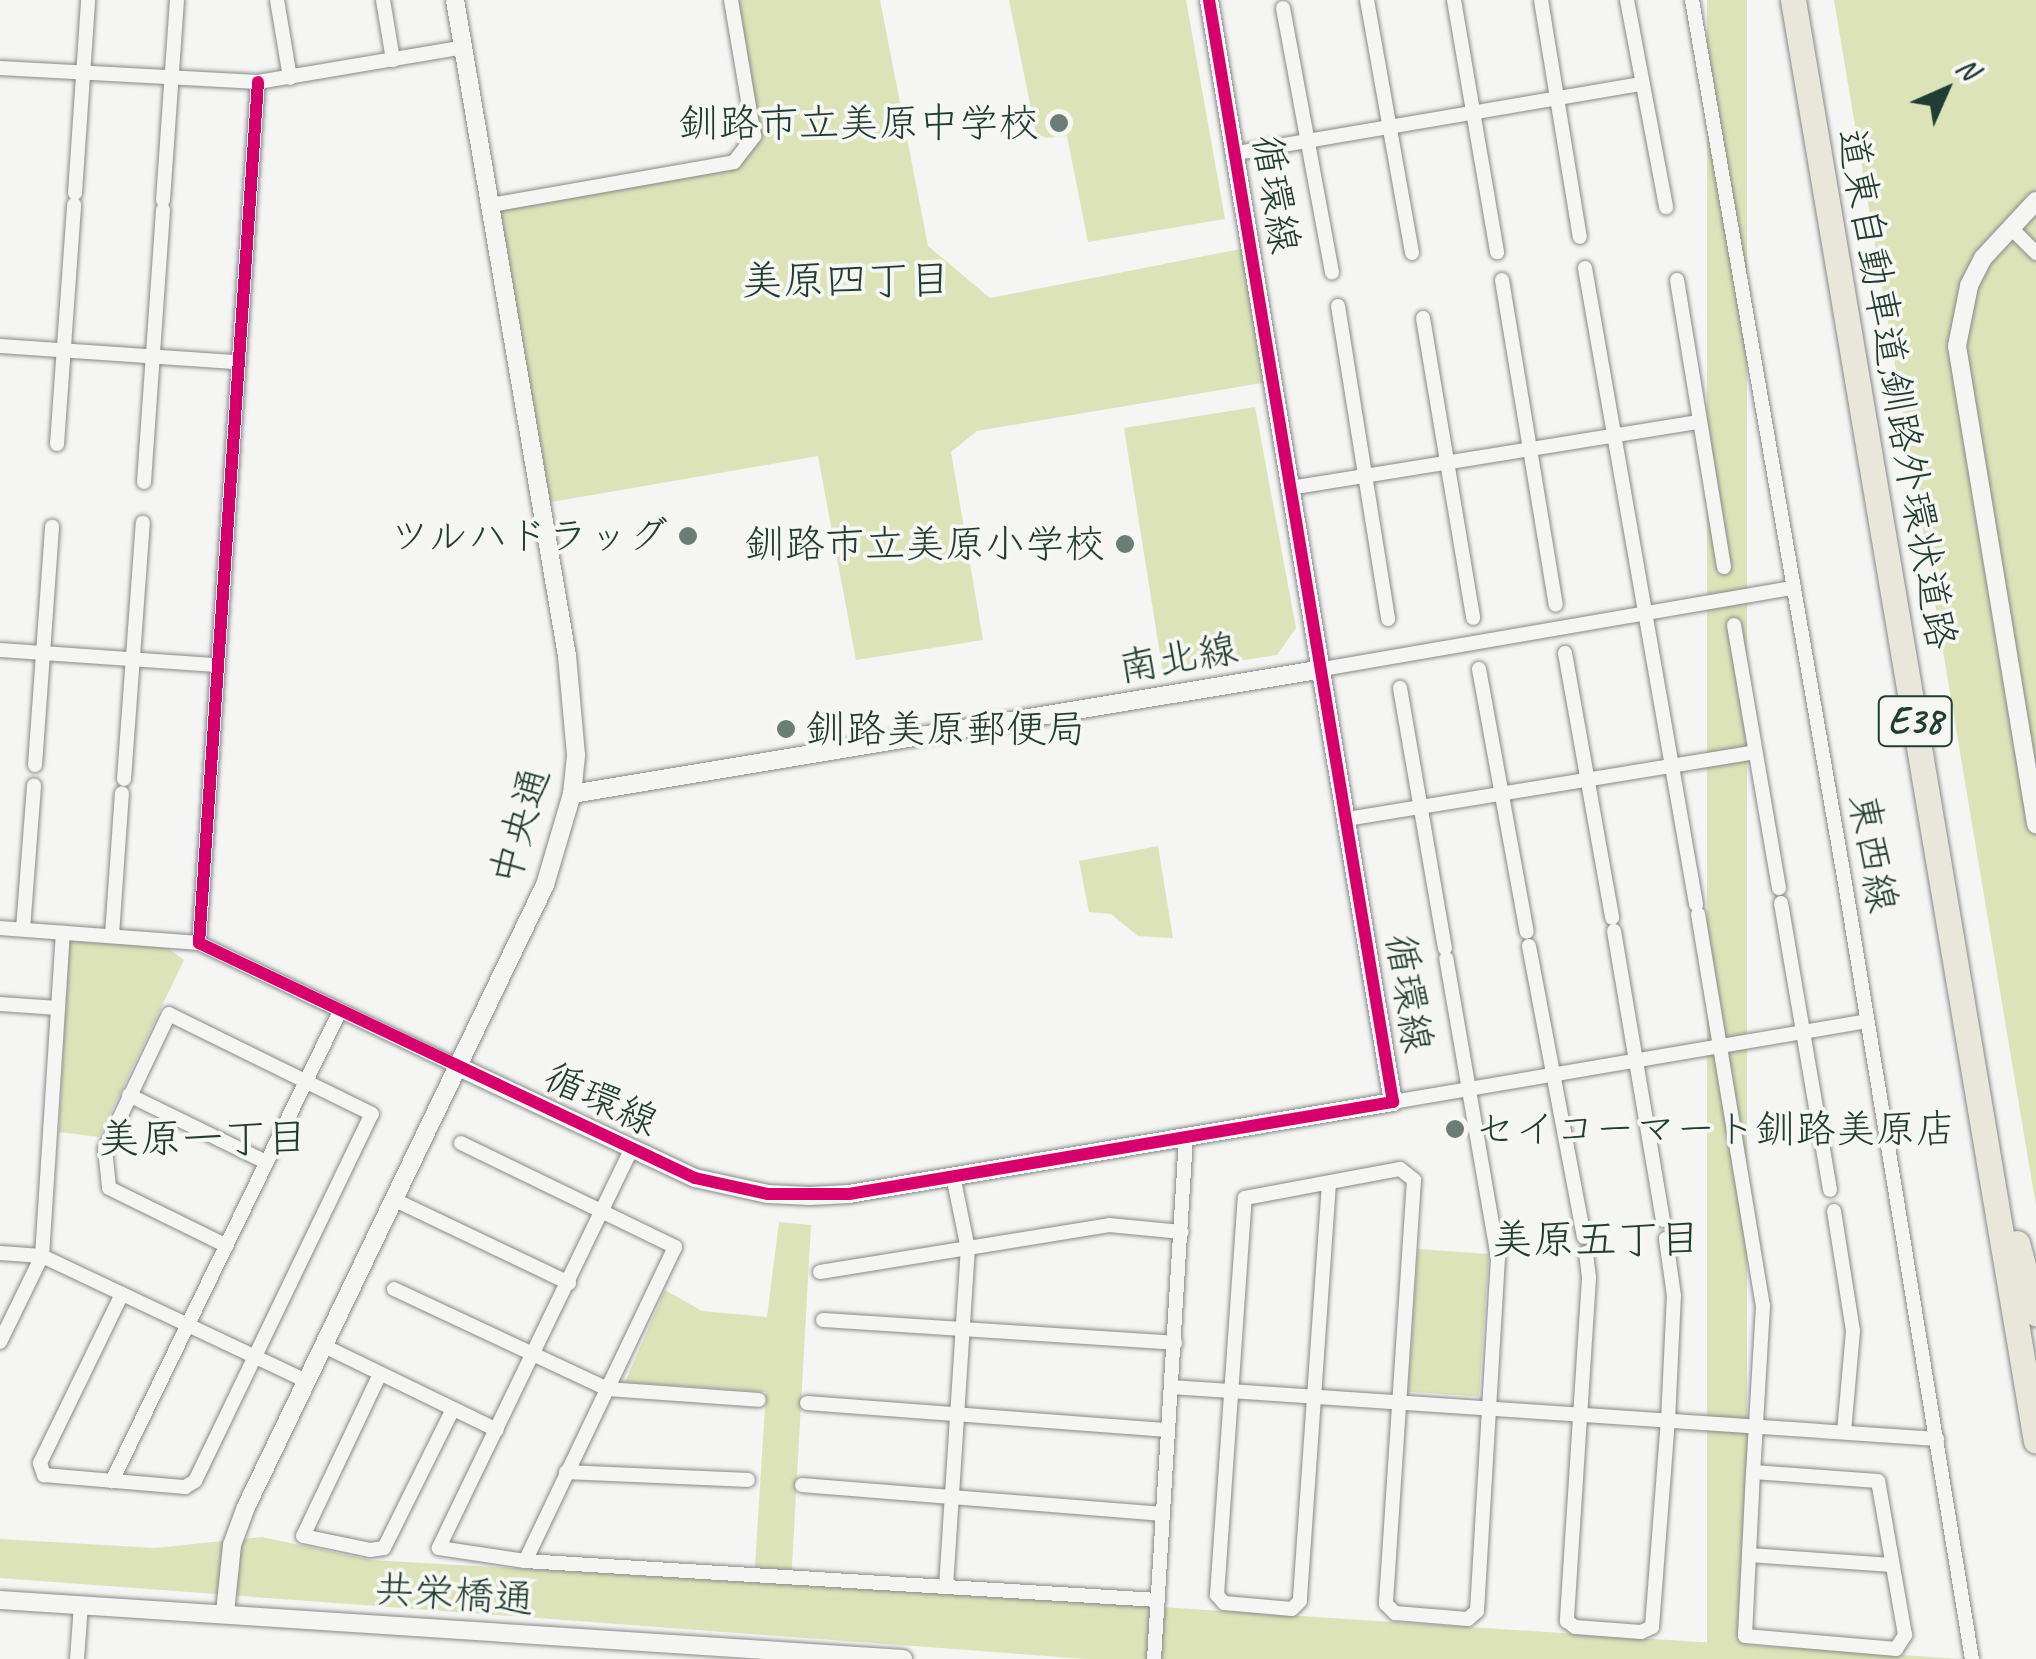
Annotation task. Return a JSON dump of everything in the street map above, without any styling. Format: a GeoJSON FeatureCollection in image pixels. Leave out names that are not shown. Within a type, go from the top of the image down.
{"type":"FeatureCollection","features":[{"type":"Feature","properties":{"kind":"highway","name":"道東自動車道;釧路外環状道路"},"geometry":{"type":"LineString","coordinates":[[1793,0],[2036,1441]]}},
{"type":"Feature","properties":{"kind":"highway","name":"道東自動車道;釧路外環状道路"},"geometry":{"type":"LineString","coordinates":[[1802,0],[2036,1373]]}},
{"type":"Feature","properties":{"kind":"highway"},"geometry":{"type":"LineString","coordinates":[[2010,1214],[2036,1313]]}},
{"type":"Feature","properties":{"kind":"street"},"geometry":{"type":"LineString","coordinates":[[56,444],[88,0]]}},
{"type":"Feature","properties":{"kind":"street"},"geometry":{"type":"LineString","coordinates":[[144,482],[177,0]]}},
{"type":"Feature","properties":{"kind":"street"},"geometry":{"type":"LineString","coordinates":[[278,0],[290,78]]}},
{"type":"Feature","properties":{"kind":"street"},"geometry":{"type":"LineString","coordinates":[[382,0],[393,60]]}},
{"type":"Feature","properties":{"kind":"street","name":"中央通"},"geometry":{"type":"LineString","coordinates":[[225,1613],[232,1546],[306,1382],[546,886],[572,794],[576,755],[567,656],[454,0]]}},
{"type":"Feature","properties":{"kind":"street"},"geometry":{"type":"LineString","coordinates":[[490,205],[734,162],[754,136],[731,0]]}},
{"type":"Feature","properties":{"kind":"street","name":"循環線"},"geometry":{"type":"LineString","coordinates":[[459,1068],[695,1178],[768,1194],[848,1194],[1392,1102],[1324,669],[1209,0]]}},
{"type":"Feature","properties":{"kind":"street"},"geometry":{"type":"LineString","coordinates":[[1367,0],[1412,253]]}},
{"type":"Feature","properties":{"kind":"street"},"geometry":{"type":"LineString","coordinates":[[1454,0],[1498,252]]}},
{"type":"Feature","properties":{"kind":"street"},"geometry":{"type":"LineString","coordinates":[[1541,0],[1580,236]]}},
{"type":"Feature","properties":{"kind":"street"},"geometry":{"type":"LineString","coordinates":[[1627,0],[1666,207]]}},
{"type":"Feature","properties":{"kind":"street","name":"東西線"},"geometry":{"type":"LineString","coordinates":[[1692,0],[1972,1659]]}},
{"type":"Feature","properties":{"kind":"street"},"geometry":{"type":"LineString","coordinates":[[1283,8],[1332,273]]}},
{"type":"Feature","properties":{"kind":"street"},"geometry":{"type":"LineString","coordinates":[[0,68],[258,82],[464,47]]}},
{"type":"Feature","properties":{"kind":"street"},"geometry":{"type":"LineString","coordinates":[[198,943],[258,82]]}},
{"type":"Feature","properties":{"kind":"street"},"geometry":{"type":"LineString","coordinates":[[1237,153],[1640,84]]}},
{"type":"Feature","properties":{"kind":"street"},"geometry":{"type":"LineString","coordinates":[[2036,201],[1983,258],[1969,286],[1957,346],[2036,826]]}},
{"type":"Feature","properties":{"kind":"street"},"geometry":{"type":"LineString","coordinates":[[2010,228],[2036,254]]}},
{"type":"Feature","properties":{"kind":"street"},"geometry":{"type":"LineString","coordinates":[[1585,268],[1763,1306],[1756,1426],[1753,1472],[1748,1555],[1745,1636],[1896,1649],[1905,1634],[1878,1481],[1753,1472]]}},
{"type":"Feature","properties":{"kind":"street"},"geometry":{"type":"LineString","coordinates":[[1502,280],[1556,604]]}},
{"type":"Feature","properties":{"kind":"street"},"geometry":{"type":"LineString","coordinates":[[1677,280],[1724,566]]}},
{"type":"Feature","properties":{"kind":"street"},"geometry":{"type":"LineString","coordinates":[[1338,306],[1388,619]]}},
{"type":"Feature","properties":{"kind":"street"},"geometry":{"type":"LineString","coordinates":[[1423,318],[1473,618]]}},
{"type":"Feature","properties":{"kind":"street"},"geometry":{"type":"LineString","coordinates":[[0,346],[237,362]]}},
{"type":"Feature","properties":{"kind":"street"},"geometry":{"type":"LineString","coordinates":[[1290,488],[1698,422]]}},
{"type":"Feature","properties":{"kind":"street"},"geometry":{"type":"LineString","coordinates":[[112,935],[143,523]]}},
{"type":"Feature","properties":{"kind":"street"},"geometry":{"type":"LineString","coordinates":[[35,765],[52,527]]}},
{"type":"Feature","properties":{"kind":"street","name":"南北線"},"geometry":{"type":"LineString","coordinates":[[572,794],[1794,588]]}},
{"type":"Feature","properties":{"kind":"street"},"geometry":{"type":"LineString","coordinates":[[1734,624],[1830,1190]]}},
{"type":"Feature","properties":{"kind":"street"},"geometry":{"type":"LineString","coordinates":[[0,650],[216,666]]}},
{"type":"Feature","properties":{"kind":"street"},"geometry":{"type":"LineString","coordinates":[[1565,653],[1663,1220]]}},
{"type":"Feature","properties":{"kind":"street"},"geometry":{"type":"LineString","coordinates":[[1479,669],[1589,1278],[1567,1620],[1574,1627],[1641,1632],[1652,1626],[1674,1296],[1666,1239]]}},
{"type":"Feature","properties":{"kind":"street"},"geometry":{"type":"LineString","coordinates":[[1329,1184],[1300,1602],[1292,1609],[1224,1604],[1217,1595],[1246,1198],[1400,1170],[1414,1180],[1386,1604],[1395,1613],[1468,1618],[1477,1611],[1498,1258],[1400,688]]}},
{"type":"Feature","properties":{"kind":"street"},"geometry":{"type":"LineString","coordinates":[[1347,818],[1755,752]]}},
{"type":"Feature","properties":{"kind":"street"},"geometry":{"type":"LineString","coordinates":[[23,930],[34,785]]}},
{"type":"Feature","properties":{"kind":"street"},"geometry":{"type":"LineString","coordinates":[[0,928],[198,943],[459,1068]]}},
{"type":"Feature","properties":{"kind":"street"},"geometry":{"type":"LineString","coordinates":[[2,1335],[42,1256],[63,933]]}},
{"type":"Feature","properties":{"kind":"street"},"geometry":{"type":"LineString","coordinates":[[0,1004],[58,1008]]}},
{"type":"Feature","properties":{"kind":"street"},"geometry":{"type":"LineString","coordinates":[[112,1481],[340,1011]]}},
{"type":"Feature","properties":{"kind":"street"},"geometry":{"type":"LineString","coordinates":[[122,1294],[40,1463],[44,1475],[185,1486],[194,1480],[372,1114],[168,1014],[105,1149],[109,1188],[226,1246]]}},
{"type":"Feature","properties":{"kind":"street"},"geometry":{"type":"LineString","coordinates":[[1392,1102],[1867,1021]]}},
{"type":"Feature","properties":{"kind":"street"},"geometry":{"type":"LineString","coordinates":[[129,1094],[266,1162]]}},
{"type":"Feature","properties":{"kind":"street"},"geometry":{"type":"LineString","coordinates":[[1154,1659],[1186,1138]]}},
{"type":"Feature","properties":{"kind":"street"},"geometry":{"type":"LineString","coordinates":[[461,1144],[675,1246],[525,1560]]}},
{"type":"Feature","properties":{"kind":"street"},"geometry":{"type":"LineString","coordinates":[[631,1150],[439,1548],[525,1560],[1158,1600]]}},
{"type":"Feature","properties":{"kind":"street"},"geometry":{"type":"LineString","coordinates":[[946,1587],[968,1249],[953,1176]]}},
{"type":"Feature","properties":{"kind":"street"},"geometry":{"type":"LineString","coordinates":[[395,1200],[568,1282]]}},
{"type":"Feature","properties":{"kind":"street"},"geometry":{"type":"LineString","coordinates":[[1834,1211],[1852,1331],[1844,1431]]}},
{"type":"Feature","properties":{"kind":"street"},"geometry":{"type":"LineString","coordinates":[[820,1272],[1109,1226],[1182,1232]]}},
{"type":"Feature","properties":{"kind":"street"},"geometry":{"type":"LineString","coordinates":[[0,1252],[42,1256],[306,1382]]}},
{"type":"Feature","properties":{"kind":"street"},"geometry":{"type":"LineString","coordinates":[[394,1289],[607,1389],[759,1400]]}},
{"type":"Feature","properties":{"kind":"street"},"geometry":{"type":"LineString","coordinates":[[823,1320],[1175,1343]]}},
{"type":"Feature","properties":{"kind":"street"},"geometry":{"type":"LineString","coordinates":[[324,1346],[497,1430]]}},
{"type":"Feature","properties":{"kind":"street"},"geometry":{"type":"LineString","coordinates":[[380,1374],[303,1536],[370,1550],[384,1548],[454,1409]]}},
{"type":"Feature","properties":{"kind":"street"},"geometry":{"type":"LineString","coordinates":[[1171,1387],[1937,1439]]}},
{"type":"Feature","properties":{"kind":"street"},"geometry":{"type":"LineString","coordinates":[[807,1403],[1168,1430]]}},
{"type":"Feature","properties":{"kind":"street"},"geometry":{"type":"LineString","coordinates":[[566,1472],[748,1480]]}},
{"type":"Feature","properties":{"kind":"street"},"geometry":{"type":"LineString","coordinates":[[802,1485],[1163,1514]]}},
{"type":"Feature","properties":{"kind":"street"},"geometry":{"type":"LineString","coordinates":[[1748,1555],[1892,1565]]}},
{"type":"Feature","properties":{"kind":"street","name":"共栄橋通"},"geometry":{"type":"LineString","coordinates":[[0,1600],[903,1659]]}},
{"type":"Feature","properties":{"kind":"street"},"geometry":{"type":"LineString","coordinates":[[77,1659],[81,1605]]}},
{"type":"Feature","properties":{"kind":"street"},"geometry":{"type":"LineString","coordinates":[[588,1639],[588,1659]]}},
{"type":"Feature","properties":{"kind":"green space"},"geometry":{"type":"Polygon","coordinates":[[[731,0],[880,0],[928,246],[990,298],[1251,247],[1273,381],[977,431],[951,452],[983,640],[856,660],[818,456],[540,504],[491,205],[734,162],[754,136],[731,0]]]}},
{"type":"Feature","properties":{"kind":"green space"},"geometry":{"type":"Polygon","coordinates":[[[1009,0],[1186,0],[1225,219],[1088,242],[1067,136],[1046,138],[1036,133],[1009,0]]]}},
{"type":"Feature","properties":{"kind":"green space"},"geometry":{"type":"Polygon","coordinates":[[[1707,0],[1747,0],[1747,1659],[1707,1659],[1707,0]]]}},
{"type":"Feature","properties":{"kind":"green space"},"geometry":{"type":"Polygon","coordinates":[[[1834,0],[2036,0],[2036,1206],[1834,0]]]}},
{"type":"Feature","properties":{"kind":"green space"},"geometry":{"type":"Polygon","coordinates":[[[1255,407],[1296,628],[1277,655],[1163,673],[1124,428],[1255,407]]]}},
{"type":"Feature","properties":{"kind":"green space"},"geometry":{"type":"Polygon","coordinates":[[[1158,846],[1173,938],[1138,936],[1111,914],[1089,912],[1079,861],[1158,846]]]}},
{"type":"Feature","properties":{"kind":"green space"},"geometry":{"type":"Polygon","coordinates":[[[69,941],[168,948],[184,960],[99,1137],[59,1132],[69,941]]]}},
{"type":"Feature","properties":{"kind":"green space"},"geometry":{"type":"Polygon","coordinates":[[[779,1222],[811,1225],[791,1583],[1963,1659],[1087,1659],[0,1578],[0,1539],[155,1548],[262,1537],[371,1560],[754,1582],[766,1392],[625,1382],[665,1290],[702,1311],[767,1317],[779,1222]]]}},
{"type":"Feature","properties":{"kind":"green space"},"geometry":{"type":"Polygon","coordinates":[[[1418,1249],[1489,1254],[1479,1397],[1408,1392],[1418,1249]]]}},
{"type":"Feature","properties":{"kind":"cycle path"},"geometry":{"type":"LineString","coordinates":[[258,82],[199,943],[695,1178],[768,1194],[849,1194],[1393,1102],[1209,0]]}},
{"type":"Feature","properties":{"kind":"place","name":"釧路市立美原中学校"},"geometry":{"type":"Point","coordinates":[1059,123]}},
{"type":"Feature","properties":{"kind":"place","name":"ツルハドラッグ"},"geometry":{"type":"Point","coordinates":[688,536]}},
{"type":"Feature","properties":{"kind":"place","name":"釧路市立美原小学校"},"geometry":{"type":"Point","coordinates":[1125,544]}},
{"type":"Feature","properties":{"kind":"place","name":"釧路美原郵便局"},"geometry":{"type":"Point","coordinates":[786,729]}},
{"type":"Feature","properties":{"kind":"place","name":"セイコーマート釧路美原店"},"geometry":{"type":"Point","coordinates":[1455,1129]}},
{"type":"Feature","properties":{"kind":"district","name":"美原四丁目"},"geometry":{"type":"Point","coordinates":[846,281]}},
{"type":"Feature","properties":{"kind":"district","name":"美原一丁目"},"geometry":{"type":"Point","coordinates":[203,1139]}},
{"type":"Feature","properties":{"kind":"district","name":"美原五丁目"},"geometry":{"type":"Point","coordinates":[1596,1240]}}]}
